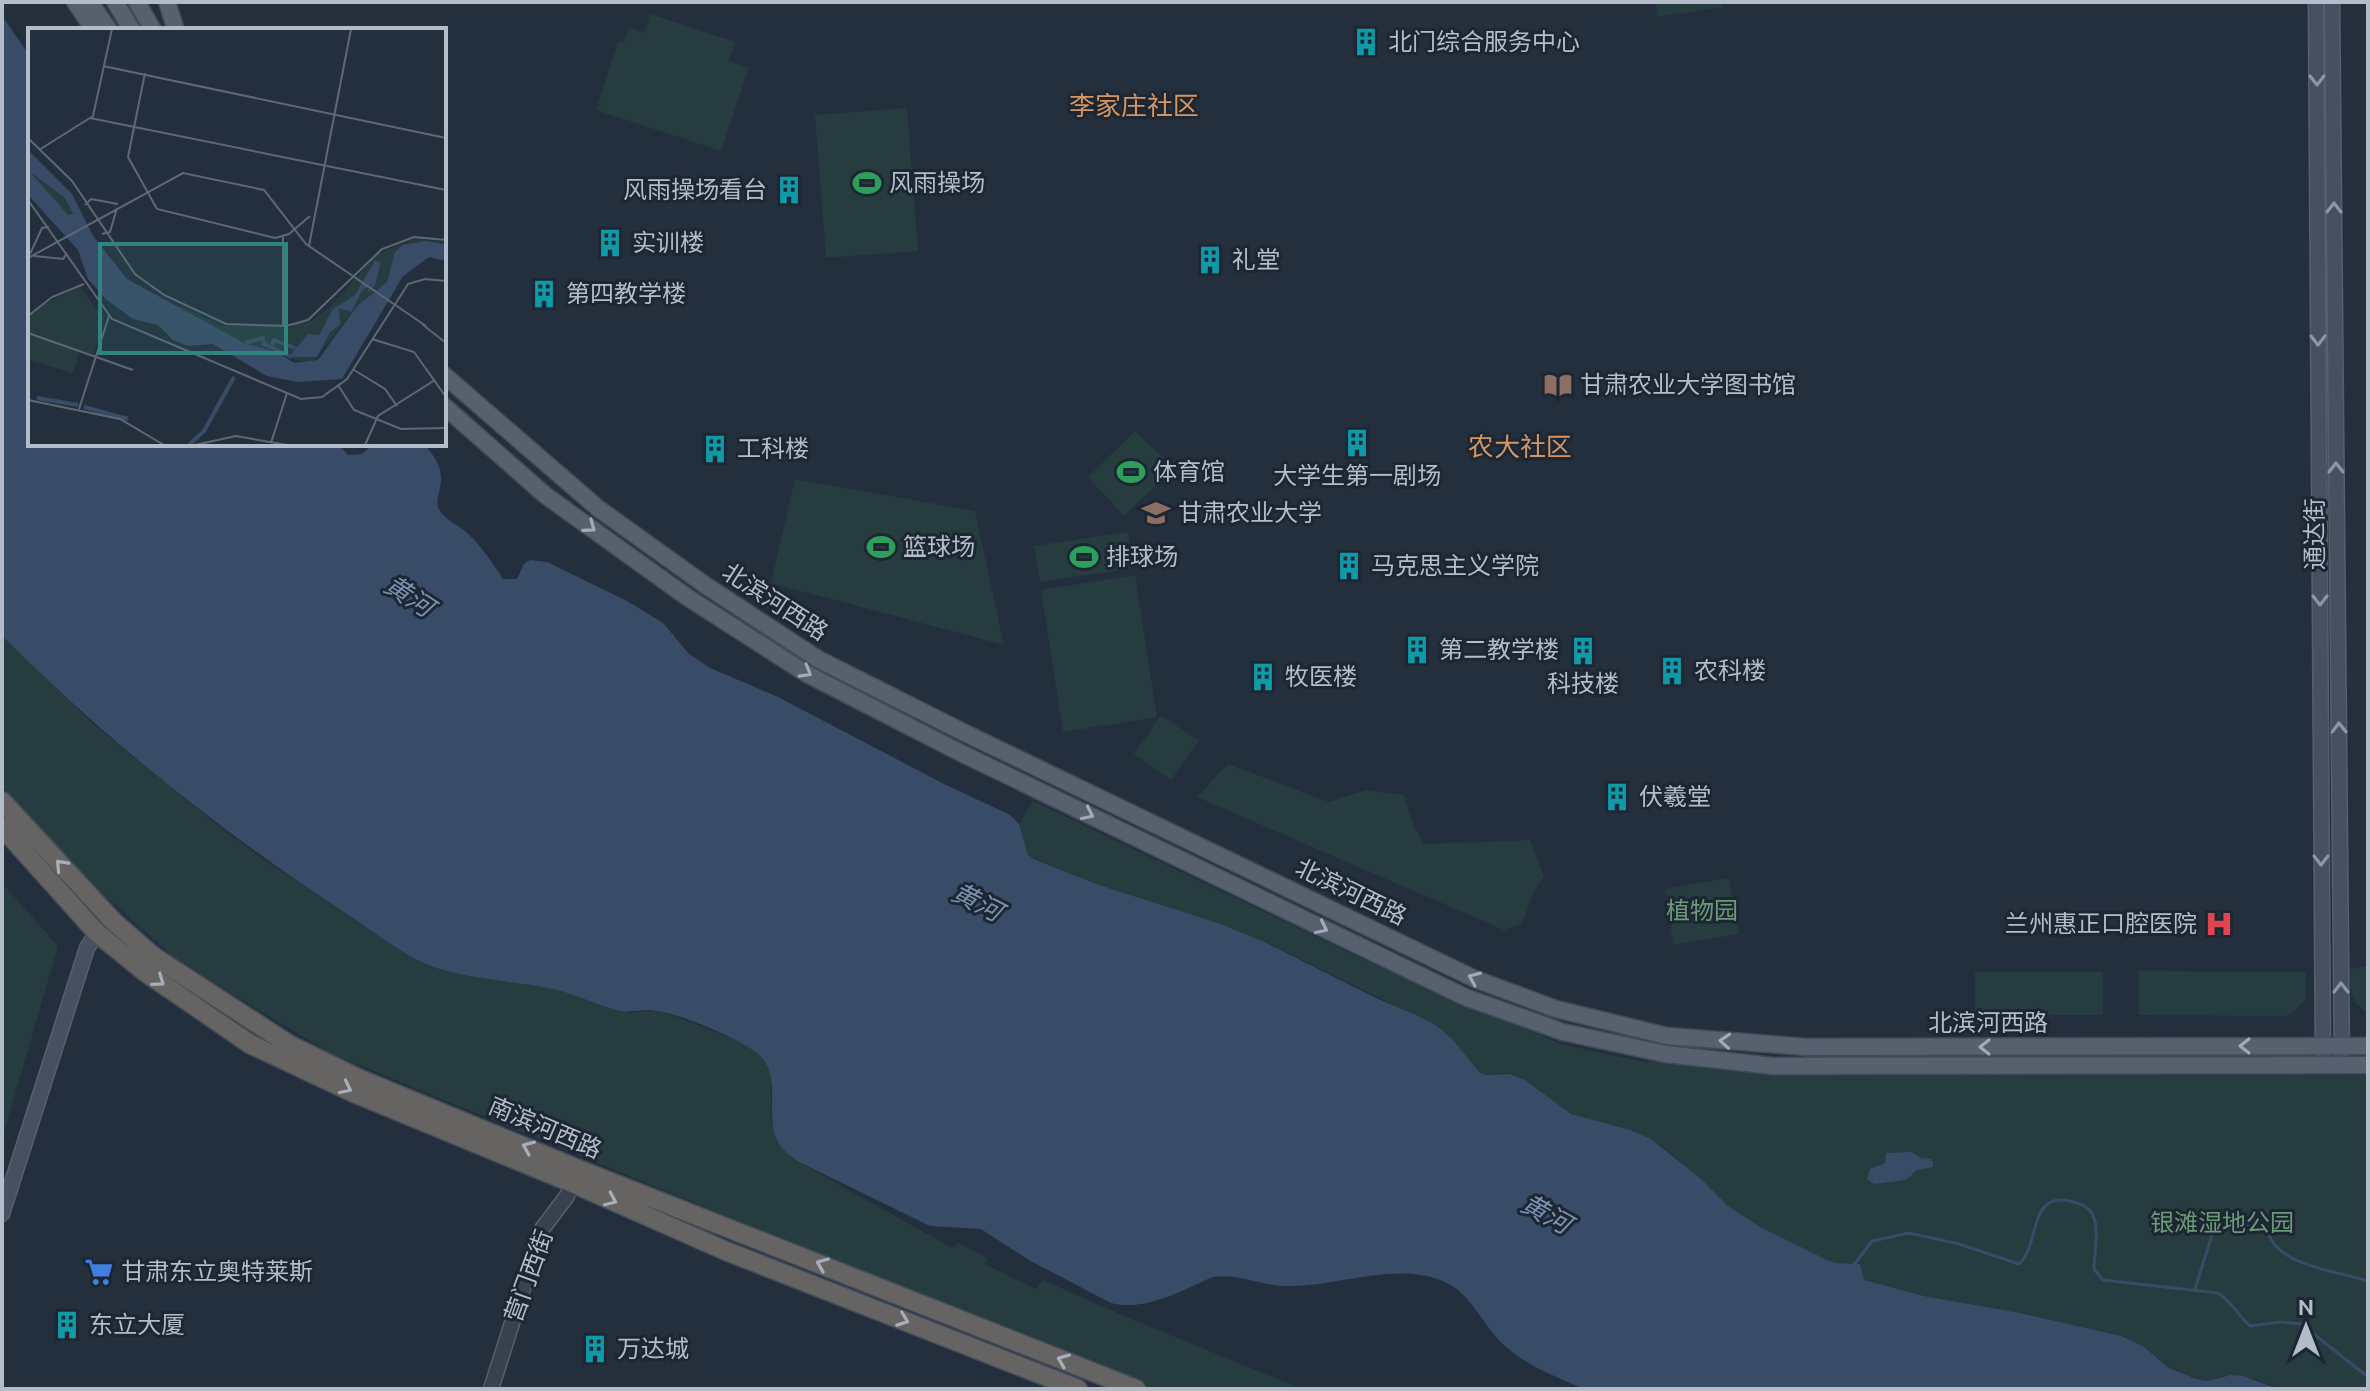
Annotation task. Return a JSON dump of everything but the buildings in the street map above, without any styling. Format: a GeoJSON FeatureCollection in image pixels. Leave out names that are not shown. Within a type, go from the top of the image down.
{"type":"FeatureCollection","features":[{"type":"Feature","properties":{"kind":"highway","name":"南滨河西路"},"geometry":{"type":"LineString","coordinates":[[2,801],[114,922],[153,956],[290,1045],[575,1176],[726,1251],[1078,1389]]}},
{"type":"Feature","properties":{"kind":"highway","name":"南滨河西路"},"geometry":{"type":"LineString","coordinates":[[2,827],[97,933],[145,972],[250,1044],[354,1093],[1136,1389]]}},
{"type":"Feature","properties":{"kind":"main road"},"geometry":{"type":"LineString","coordinates":[[75,2],[93,28]]}},
{"type":"Feature","properties":{"kind":"main road"},"geometry":{"type":"LineString","coordinates":[[90,2],[108,28]]}},
{"type":"Feature","properties":{"kind":"main road"},"geometry":{"type":"LineString","coordinates":[[115,2],[131,28]]}},
{"type":"Feature","properties":{"kind":"main road"},"geometry":{"type":"LineString","coordinates":[[137,2],[152,28]]}},
{"type":"Feature","properties":{"kind":"main road"},"geometry":{"type":"LineString","coordinates":[[167,2],[175,28]]}},
{"type":"Feature","properties":{"kind":"main road","name":"通达街"},"geometry":{"type":"LineString","coordinates":[[2316,2],[2323,1066]]}},
{"type":"Feature","properties":{"kind":"main road","name":"通达街"},"geometry":{"type":"LineString","coordinates":[[2332,2],[2342,1066]]}},
{"type":"Feature","properties":{"kind":"main road","name":"北滨河西路"},"geometry":{"type":"LineString","coordinates":[[446,377],[599,509],[705,585],[805,651],[963,732],[1475,979],[1556,1009],[1667,1036],[1807,1047],[2368,1046]]}},
{"type":"Feature","properties":{"kind":"main road","name":"北滨河西路"},"geometry":{"type":"LineString","coordinates":[[446,408],[545,495],[687,597],[807,674],[1046,794],[1465,997],[1579,1036],[1665,1054],[1773,1066],[2368,1065]]}},
{"type":"Feature","properties":{"kind":"main road"},"geometry":{"type":"LineString","coordinates":[[446,419],[545,495]]}},
{"type":"Feature","properties":{"kind":"main road"},"geometry":{"type":"LineString","coordinates":[[1046,794],[1056,776]]}},
{"type":"Feature","properties":{"kind":"main road"},"geometry":{"type":"LineString","coordinates":[[2,1214],[87,948],[97,933],[114,922]]}},
{"type":"Feature","properties":{"kind":"street","name":"营门西街"},"geometry":{"type":"LineString","coordinates":[[491,1389],[542,1229],[567,1196],[575,1176]]}},
{"type":"Feature","properties":{"kind":"green space"},"geometry":{"type":"Polygon","coordinates":[[[1655,2],[1721,2],[1722,7],[1657,17],[1655,2]]]}},
{"type":"Feature","properties":{"kind":"green space"},"geometry":{"type":"Polygon","coordinates":[[[650,14],[735,42],[729,61],[749,68],[721,151],[596,110],[618,42],[624,43],[629,28],[644,33],[650,14]]]}},
{"type":"Feature","properties":{"kind":"green space","name":"风雨操场"},"geometry":{"type":"Polygon","coordinates":[[[907,108],[918,251],[826,258],[815,115],[907,108]]]}},
{"type":"Feature","properties":{"kind":"green space","name":"体育馆"},"geometry":{"type":"Polygon","coordinates":[[[1135,431],[1174,468],[1124,516],[1088,477],[1135,431]]]}},
{"type":"Feature","properties":{"kind":"green space","name":"篮球场"},"geometry":{"type":"Polygon","coordinates":[[[795,479],[975,511],[1004,645],[771,583],[795,479]]]}},
{"type":"Feature","properties":{"kind":"green space","name":"排球场"},"geometry":{"type":"Polygon","coordinates":[[[1128,532],[1133,568],[1040,582],[1034,546],[1128,532]]]}},
{"type":"Feature","properties":{"kind":"green space"},"geometry":{"type":"Polygon","coordinates":[[[1135,575],[1157,717],[1063,732],[1041,590],[1135,575]]]}},
{"type":"Feature","properties":{"kind":"green space"},"geometry":{"type":"Polygon","coordinates":[[[2,636],[92,723],[210,819],[264,860],[430,966],[554,989],[631,1013],[656,1010],[737,1040],[757,1052],[766,1062],[771,1074],[771,1116],[783,1149],[797,1161],[952,1248],[958,1243],[987,1258],[985,1264],[1036,1289],[1043,1280],[1303,1389],[1148,1389],[332,1054],[180,963],[85,878],[2,786],[2,636]]]}},
{"type":"Feature","properties":{"kind":"green space"},"geometry":{"type":"Polygon","coordinates":[[[1161,715],[1199,741],[1171,780],[1134,754],[1161,715]]]}},
{"type":"Feature","properties":{"kind":"green space"},"geometry":{"type":"Polygon","coordinates":[[[1228,764],[1329,802],[1366,790],[1404,795],[1414,827],[1424,844],[1530,840],[1544,877],[1533,894],[1522,923],[1504,930],[1197,797],[1228,764]]]}},
{"type":"Feature","properties":{"kind":"green space","name":"银滩湿地公园"},"geometry":{"type":"Polygon","coordinates":[[[1033,801],[1367,961],[1561,1044],[1639,1061],[1762,1072],[2368,1075],[2368,1389],[2278,1389],[2256,1379],[2223,1376],[2206,1381],[2170,1368],[2143,1346],[2121,1336],[2020,1313],[1924,1296],[1863,1280],[1862,1270],[1855,1263],[1835,1263],[1825,1259],[1761,1229],[1738,1214],[1653,1141],[1633,1132],[1582,1119],[1519,1077],[1506,1073],[1480,1073],[1437,1026],[1260,940],[1218,923],[1099,885],[1028,856],[1019,824],[1033,801]]]}},
{"type":"Feature","properties":{"kind":"green space","name":"植物园"},"geometry":{"type":"Polygon","coordinates":[[[1729,878],[1739,934],[1673,945],[1666,889],[1729,878]]]}},
{"type":"Feature","properties":{"kind":"green space"},"geometry":{"type":"Polygon","coordinates":[[[2,883],[58,946],[2,1140],[2,883]]]}},
{"type":"Feature","properties":{"kind":"green space"},"geometry":{"type":"Polygon","coordinates":[[[2368,966],[2368,1012],[2354,999],[2350,969],[2368,966]]]}},
{"type":"Feature","properties":{"kind":"green space"},"geometry":{"type":"Polygon","coordinates":[[[2139,971],[2306,972],[2306,998],[2294,1012],[2285,1016],[2139,1015],[2139,971]]]}},
{"type":"Feature","properties":{"kind":"green space"},"geometry":{"type":"Polygon","coordinates":[[[1975,972],[2103,972],[2103,1015],[1975,1015],[1975,972]]]}},
{"type":"Feature","properties":{"kind":"water","name":"黄河"},"geometry":{"type":"Polygon","coordinates":[[[2,16],[28,53],[28,446],[340,446],[348,455],[362,454],[372,446],[425,446],[439,467],[440,511],[474,540],[503,579],[517,579],[524,564],[530,560],[547,562],[627,601],[663,623],[689,654],[710,668],[778,697],[1010,815],[1019,824],[1028,855],[1036,860],[1260,940],[1418,1016],[1437,1026],[1453,1040],[1480,1073],[1510,1074],[1525,1080],[1571,1114],[1651,1139],[1700,1178],[1728,1206],[1760,1227],[1825,1259],[1835,1263],[1860,1264],[1864,1280],[1924,1296],[2020,1313],[2121,1336],[2143,1346],[2169,1368],[2197,1379],[2206,1381],[2231,1375],[2243,1376],[2278,1389],[1584,1389],[1522,1359],[1497,1338],[1464,1295],[1447,1283],[1428,1276],[1388,1274],[1284,1286],[1213,1277],[1150,1302],[1137,1305],[1111,1303],[1029,1260],[981,1229],[930,1226],[797,1161],[783,1149],[776,1137],[772,1084],[764,1060],[733,1039],[668,1013],[621,1011],[553,989],[447,971],[423,963],[399,949],[295,879],[164,782],[82,712],[2,636],[2,16]]]}},
{"type":"Feature","properties":{"kind":"water"},"geometry":{"type":"Polygon","coordinates":[[[1912,1152],[1920,1158],[1930,1159],[1933,1167],[1917,1170],[1906,1180],[1874,1184],[1867,1179],[1870,1169],[1885,1163],[1886,1153],[1912,1152]]]}},
{"type":"Feature","properties":{"kind":"waterway"},"geometry":{"type":"LineString","coordinates":[[1854,1265],[1872,1241],[1909,1233],[1959,1244],[2019,1264],[2031,1244],[2043,1209],[2051,1202],[2064,1200],[2082,1205],[2093,1216],[2096,1233],[2094,1269],[2103,1280],[2218,1293],[2250,1326],[2280,1322],[2301,1324],[2368,1377]]}},
{"type":"Feature","properties":{"kind":"waterway"},"geometry":{"type":"LineString","coordinates":[[2195,1289],[2213,1232],[2225,1224],[2256,1228],[2269,1235],[2275,1246],[2298,1261],[2368,1281]]}},
{"type":"Feature","properties":{"kind":"place","name":"北门综合服务中心"},"geometry":{"type":"Point","coordinates":[1366,42]}},
{"type":"Feature","properties":{"kind":"place","name":"风雨操场"},"geometry":{"type":"Point","coordinates":[867,183]}},
{"type":"Feature","properties":{"kind":"place","name":"风雨操场看台"},"geometry":{"type":"Point","coordinates":[789,190]}},
{"type":"Feature","properties":{"kind":"place","name":"实训楼"},"geometry":{"type":"Point","coordinates":[610,243]}},
{"type":"Feature","properties":{"kind":"place","name":"礼堂"},"geometry":{"type":"Point","coordinates":[1210,260]}},
{"type":"Feature","properties":{"kind":"place","name":"第四教学楼"},"geometry":{"type":"Point","coordinates":[544,294]}},
{"type":"Feature","properties":{"kind":"place","name":"甘肃农业大学图书馆"},"geometry":{"type":"Point","coordinates":[1558,385]}},
{"type":"Feature","properties":{"kind":"place","name":"大学生第一剧场"},"geometry":{"type":"Point","coordinates":[1357,443]}},
{"type":"Feature","properties":{"kind":"place","name":"工科楼"},"geometry":{"type":"Point","coordinates":[715,449]}},
{"type":"Feature","properties":{"kind":"place","name":"体育馆"},"geometry":{"type":"Point","coordinates":[1131,472]}},
{"type":"Feature","properties":{"kind":"place","name":"甘肃农业大学"},"geometry":{"type":"Point","coordinates":[1156,513]}},
{"type":"Feature","properties":{"kind":"place","name":"篮球场"},"geometry":{"type":"Point","coordinates":[881,547]}},
{"type":"Feature","properties":{"kind":"place","name":"排球场"},"geometry":{"type":"Point","coordinates":[1084,557]}},
{"type":"Feature","properties":{"kind":"place","name":"马克思主义学院"},"geometry":{"type":"Point","coordinates":[1349,566]}},
{"type":"Feature","properties":{"kind":"place","name":"第二教学楼"},"geometry":{"type":"Point","coordinates":[1417,650]}},
{"type":"Feature","properties":{"kind":"place","name":"科技楼"},"geometry":{"type":"Point","coordinates":[1583,651]}},
{"type":"Feature","properties":{"kind":"place","name":"农科楼"},"geometry":{"type":"Point","coordinates":[1672,671]}},
{"type":"Feature","properties":{"kind":"place","name":"牧医楼"},"geometry":{"type":"Point","coordinates":[1263,677]}},
{"type":"Feature","properties":{"kind":"place","name":"伏羲堂"},"geometry":{"type":"Point","coordinates":[1617,797]}},
{"type":"Feature","properties":{"kind":"place","name":"兰州惠正口腔医院"},"geometry":{"type":"Point","coordinates":[2219,924]}},
{"type":"Feature","properties":{"kind":"place","name":"甘肃东立奥特莱斯"},"geometry":{"type":"Point","coordinates":[99,1272]}},
{"type":"Feature","properties":{"kind":"place","name":"东立大厦"},"geometry":{"type":"Point","coordinates":[67,1325]}},
{"type":"Feature","properties":{"kind":"place","name":"万达城"},"geometry":{"type":"Point","coordinates":[595,1349]}},
{"type":"Feature","properties":{"kind":"district","name":"李家庄社区"},"geometry":{"type":"Point","coordinates":[1134,106]}},
{"type":"Feature","properties":{"kind":"district","name":"农大社区"},"geometry":{"type":"Point","coordinates":[1520,447]}}]}
